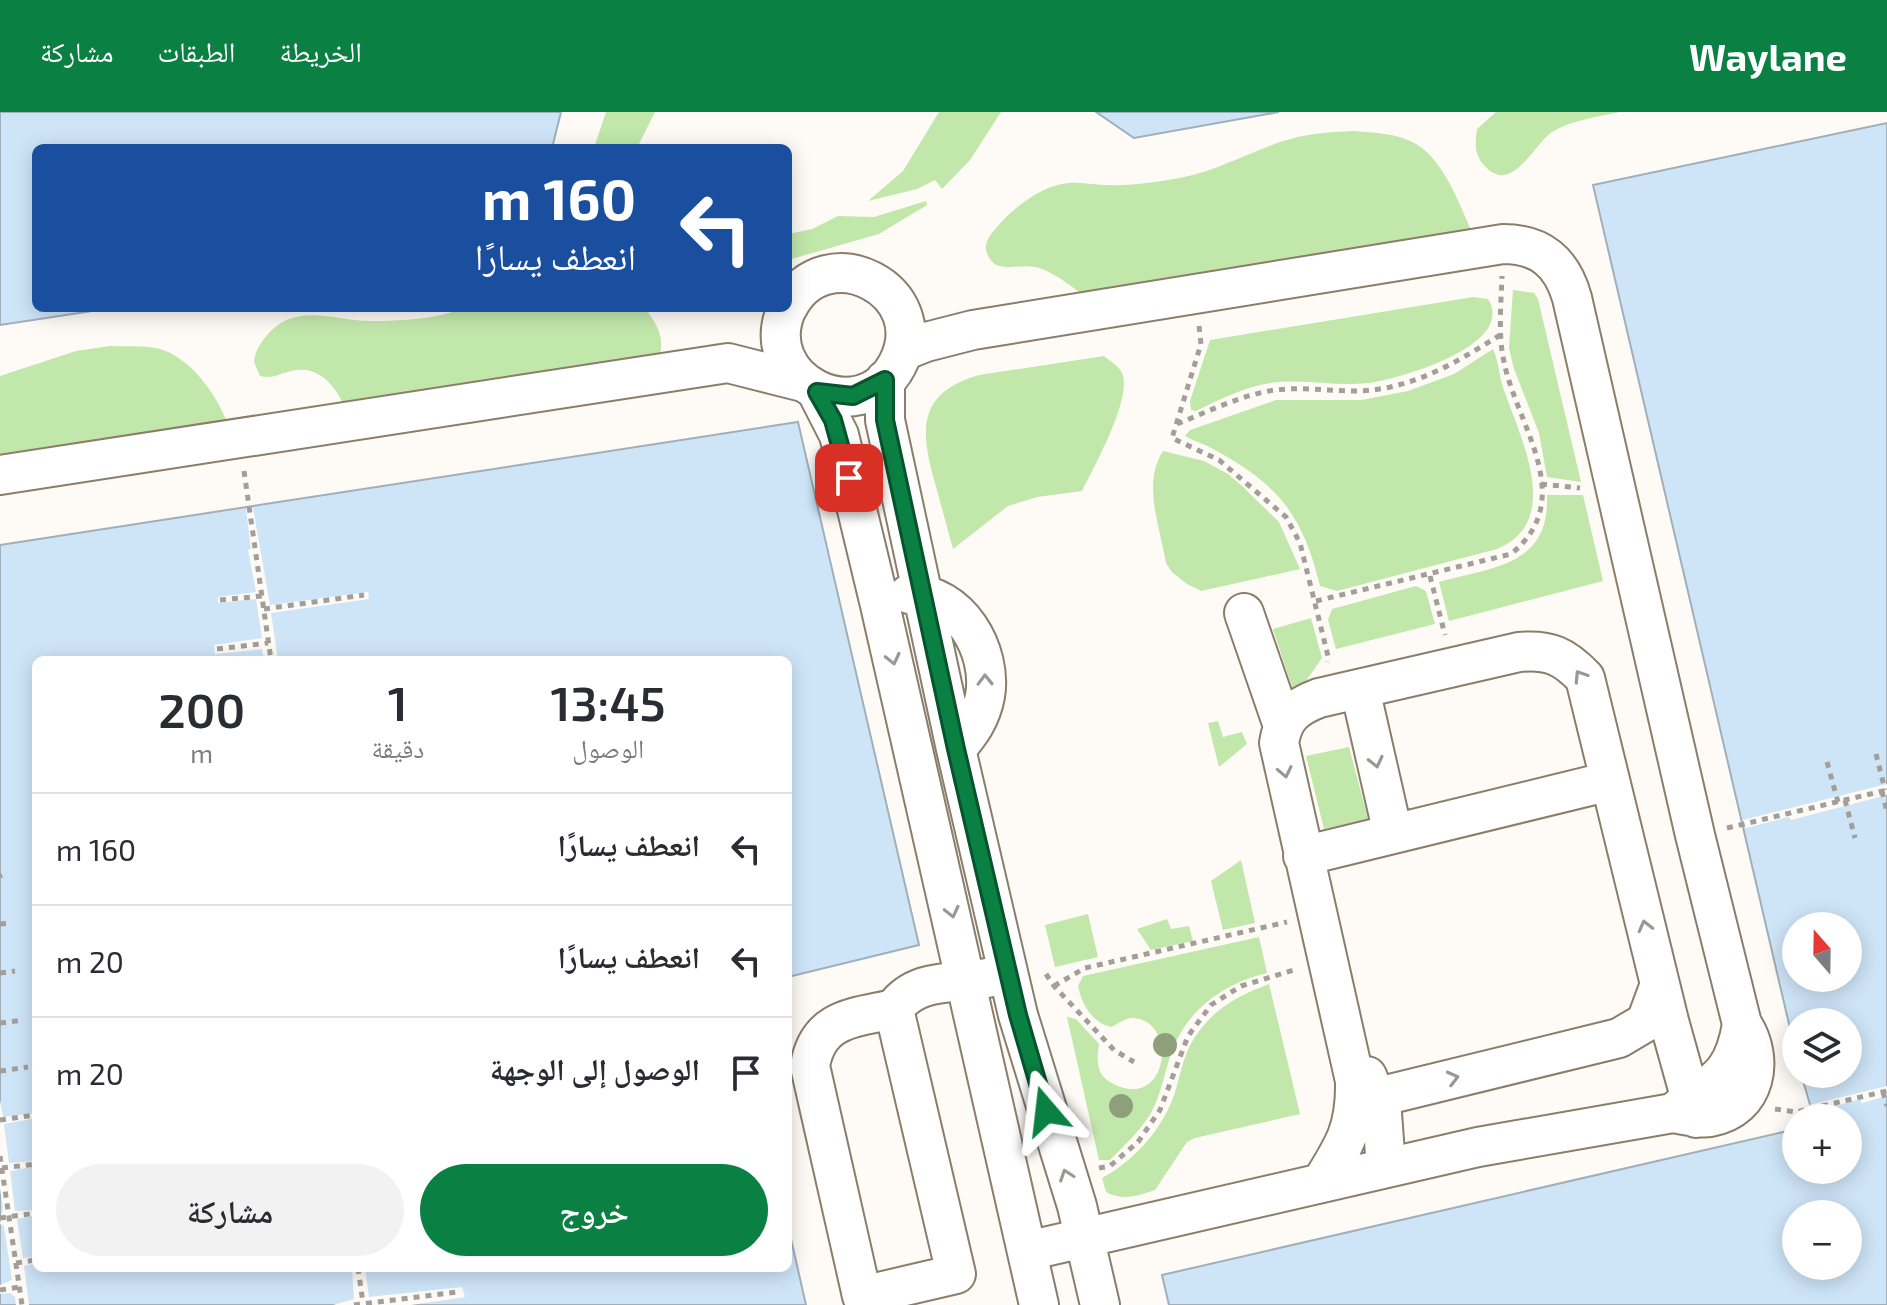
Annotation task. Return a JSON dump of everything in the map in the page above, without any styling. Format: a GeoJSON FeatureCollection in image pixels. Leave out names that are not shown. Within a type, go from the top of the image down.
{"type":"FeatureCollection","features":[{"type":"Feature","properties":{"kind":"lane"},"geometry":{"type":"LineString","coordinates":[[728,363],[853,396],[926,342],[973,330],[1503,244],[1538,249],[1555,261],[1566,278],[1695,835],[1742,1024],[1755,1049],[1754,1078],[1738,1103],[1727,1112],[1686,1110],[1532,1136],[1027,1251]]}},
{"type":"Feature","properties":{"kind":"lane"},"geometry":{"type":"LineString","coordinates":[[792,302],[802,288],[817,278],[833,273],[868,278],[883,287],[895,300],[903,316],[905,334],[894,366],[885,420],[924,594]]}},
{"type":"Feature","properties":{"kind":"lane"},"geometry":{"type":"LineString","coordinates":[[895,300],[973,330]]}},
{"type":"Feature","properties":{"kind":"lane"},"geometry":{"type":"LineString","coordinates":[[0,475],[728,363],[748,351],[785,312]]}},
{"type":"Feature","properties":{"kind":"lane"},"geometry":{"type":"LineString","coordinates":[[786,312],[784,353],[791,369],[810,387],[839,435],[968,983],[1039,1305]]}},
{"type":"Feature","properties":{"kind":"lane"},"geometry":{"type":"LineString","coordinates":[[880,605],[901,595],[924,594],[960,616],[982,652],[986,673],[980,715],[956,749],[1018,1015],[1086,1239],[1100,1305]]}},
{"type":"Feature","properties":{"kind":"lane"},"geometry":{"type":"LineString","coordinates":[[1244,613],[1282,723],[1279,743],[1355,1081],[1354,1121],[1348,1140],[1321,1183]]}},
{"type":"Feature","properties":{"kind":"lane"},"geometry":{"type":"LineString","coordinates":[[1282,723],[1299,706],[1319,698],[1453,667],[1544,650],[1568,659],[1585,678],[1660,984],[1686,1110]]}},
{"type":"Feature","properties":{"kind":"lane"},"geometry":{"type":"LineString","coordinates":[[1360,689],[1393,834]]}},
{"type":"Feature","properties":{"kind":"lane"},"geometry":{"type":"LineString","coordinates":[[1303,856],[1610,781]]}},
{"type":"Feature","properties":{"kind":"lane"},"geometry":{"type":"LineString","coordinates":[[894,1009],[956,1274],[862,1296],[810,1066],[813,1050],[821,1036],[834,1025],[894,1009],[934,1003],[1006,958]]}},
{"type":"Feature","properties":{"kind":"lane"},"geometry":{"type":"LineString","coordinates":[[1641,1038],[1660,984]]}},
{"type":"Feature","properties":{"kind":"lane"},"geometry":{"type":"LineString","coordinates":[[1686,1110],[1728,1068],[1735,1054],[1742,1024]]}},
{"type":"Feature","properties":{"kind":"lane"},"geometry":{"type":"LineString","coordinates":[[1378,1097],[1641,1038]]}},
{"type":"Feature","properties":{"kind":"lane"},"geometry":{"type":"LineString","coordinates":[[1641,1038],[1686,1110]]}},
{"type":"Feature","properties":{"kind":"lane"},"geometry":{"type":"LineString","coordinates":[[1351,1055],[1378,1097],[1385,1129],[1386,1168]]}},
{"type":"Feature","properties":{"kind":"path"},"geometry":{"type":"LineString","coordinates":[[1316,601],[1430,576],[1511,554],[1524,543],[1538,521],[1542,490],[1538,463],[1508,377],[1501,334],[1503,244]]}},
{"type":"Feature","properties":{"kind":"path"},"geometry":{"type":"LineString","coordinates":[[1194,295],[1201,344],[1172,438],[1219,460],[1286,517],[1300,543],[1328,656],[1319,698]]}},
{"type":"Feature","properties":{"kind":"path"},"geometry":{"type":"LineString","coordinates":[[1176,424],[1243,398],[1271,391],[1311,388],[1357,391],[1395,386],[1438,372],[1501,334]]}},
{"type":"Feature","properties":{"kind":"path"},"geometry":{"type":"LineString","coordinates":[[239,438],[270,656]]}},
{"type":"Feature","properties":{"kind":"path"},"geometry":{"type":"LineString","coordinates":[[1430,576],[1453,667]]}},
{"type":"Feature","properties":{"kind":"path"},"geometry":{"type":"LineString","coordinates":[[264,609],[364,595]]}},
{"type":"Feature","properties":{"kind":"path"},"geometry":{"type":"LineString","coordinates":[[220,600],[262,596]]}},
{"type":"Feature","properties":{"kind":"path"},"geometry":{"type":"LineString","coordinates":[[217,649],[268,643]]}},
{"type":"Feature","properties":{"kind":"path"},"geometry":{"type":"LineString","coordinates":[[1876,754],[1887,812]]}},
{"type":"Feature","properties":{"kind":"path"},"geometry":{"type":"LineString","coordinates":[[1827,762],[1855,838]]}},
{"type":"Feature","properties":{"kind":"path"},"geometry":{"type":"LineString","coordinates":[[1695,835],[1885,790]]}},
{"type":"Feature","properties":{"kind":"path"},"geometry":{"type":"LineString","coordinates":[[1054,986],[1085,968],[1317,914]]}},
{"type":"Feature","properties":{"kind":"path"},"geometry":{"type":"LineString","coordinates":[[0,924],[10,923]]}},
{"type":"Feature","properties":{"kind":"path"},"geometry":{"type":"LineString","coordinates":[[1006,958],[1025,942],[1054,986],[1114,1050],[1134,1062]]}},
{"type":"Feature","properties":{"kind":"path"},"geometry":{"type":"LineString","coordinates":[[1064,1169],[1081,1164],[1098,1168],[1110,1166],[1138,1142],[1160,1110],[1188,1036],[1211,1005],[1241,986],[1328,959]]}},
{"type":"Feature","properties":{"kind":"path"},"geometry":{"type":"LineString","coordinates":[[0,973],[15,971]]}},
{"type":"Feature","properties":{"kind":"path"},"geometry":{"type":"LineString","coordinates":[[0,1023],[23,1020]]}},
{"type":"Feature","properties":{"kind":"path"},"geometry":{"type":"LineString","coordinates":[[0,1071],[28,1067]]}},
{"type":"Feature","properties":{"kind":"path"},"geometry":{"type":"LineString","coordinates":[[1738,1103],[1796,1112],[1885,1092],[1887,1106]]}},
{"type":"Feature","properties":{"kind":"path"},"geometry":{"type":"LineString","coordinates":[[0,1120],[32,1115]]}},
{"type":"Feature","properties":{"kind":"path"},"geometry":{"type":"LineString","coordinates":[[0,1156],[22,1305]]}},
{"type":"Feature","properties":{"kind":"path"},"geometry":{"type":"LineString","coordinates":[[2,1168],[32,1164]]}},
{"type":"Feature","properties":{"kind":"path"},"geometry":{"type":"LineString","coordinates":[[0,1218],[32,1214]]}},
{"type":"Feature","properties":{"kind":"path"},"geometry":{"type":"LineString","coordinates":[[16,1263],[32,1261]]}},
{"type":"Feature","properties":{"kind":"path"},"geometry":{"type":"LineString","coordinates":[[359,1272],[363,1303]]}},
{"type":"Feature","properties":{"kind":"path"},"geometry":{"type":"LineString","coordinates":[[0,1290],[20,1287]]}},
{"type":"Feature","properties":{"kind":"path"},"geometry":{"type":"LineString","coordinates":[[354,1305],[458,1292]]}},
{"type":"Feature","properties":{"kind":"green space"},"geometry":{"type":"Polygon","coordinates":[[[606,112],[655,112],[639,144],[595,144],[606,112]]]}},
{"type":"Feature","properties":{"kind":"green space"},"geometry":{"type":"Polygon","coordinates":[[[939,112],[1001,112],[970,160],[942,189],[935,180],[917,189],[868,201],[903,171],[939,112]]]}},
{"type":"Feature","properties":{"kind":"green space"},"geometry":{"type":"Polygon","coordinates":[[[1496,112],[1620,112],[1559,128],[1545,138],[1513,172],[1503,175],[1494,173],[1484,165],[1476,148],[1477,129],[1496,112]]]}},
{"type":"Feature","properties":{"kind":"green space"},"geometry":{"type":"Polygon","coordinates":[[[1354,131],[1401,138],[1427,152],[1445,175],[1478,245],[1097,306],[1051,273],[1028,266],[1001,266],[995,264],[987,253],[988,239],[1004,219],[1029,198],[1049,188],[1069,183],[1125,185],[1174,179],[1212,169],[1294,138],[1354,131]]]}},
{"type":"Feature","properties":{"kind":"green space"},"geometry":{"type":"Polygon","coordinates":[[[926,201],[927,205],[879,234],[792,259],[792,233],[812,229],[838,216],[874,217],[926,201]]]}},
{"type":"Feature","properties":{"kind":"green space"},"geometry":{"type":"Polygon","coordinates":[[[1513,290],[1534,293],[1538,299],[1581,482],[1547,477],[1539,433],[1509,348],[1513,290]]]}},
{"type":"Feature","properties":{"kind":"green space"},"geometry":{"type":"Polygon","coordinates":[[[1473,297],[1488,299],[1492,316],[1486,331],[1471,345],[1428,367],[1369,383],[1270,383],[1241,391],[1196,411],[1191,410],[1190,401],[1210,340],[1473,297]]]}},
{"type":"Feature","properties":{"kind":"green space"},"geometry":{"type":"Polygon","coordinates":[[[453,312],[648,312],[661,338],[661,352],[656,370],[344,406],[337,392],[320,375],[297,370],[265,377],[260,376],[254,362],[255,354],[267,335],[290,318],[316,315],[395,321],[453,312]]]}},
{"type":"Feature","properties":{"kind":"green space"},"geometry":{"type":"Polygon","coordinates":[[[110,346],[152,347],[177,357],[205,383],[229,426],[0,469],[0,376],[76,351],[110,346]]]}},
{"type":"Feature","properties":{"kind":"green space"},"geometry":{"type":"Polygon","coordinates":[[[1493,349],[1526,454],[1533,499],[1529,519],[1517,536],[1497,549],[1337,591],[1320,586],[1296,521],[1271,489],[1236,462],[1185,436],[1190,430],[1276,400],[1361,400],[1408,391],[1454,374],[1493,349]]]}},
{"type":"Feature","properties":{"kind":"green space"},"geometry":{"type":"Polygon","coordinates":[[[1104,356],[1122,373],[1122,398],[1111,432],[1082,491],[1037,497],[1008,506],[953,549],[927,446],[928,416],[934,403],[944,392],[979,375],[1104,356]]]}},
{"type":"Feature","properties":{"kind":"green space"},"geometry":{"type":"Polygon","coordinates":[[[1163,451],[1204,461],[1242,486],[1279,522],[1300,569],[1201,591],[1172,572],[1166,563],[1154,506],[1154,477],[1163,451]]]}},
{"type":"Feature","properties":{"kind":"green space"},"geometry":{"type":"Polygon","coordinates":[[[1547,495],[1583,495],[1603,581],[1449,621],[1439,582],[1498,567],[1528,550],[1539,536],[1545,519],[1547,495]]]}},
{"type":"Feature","properties":{"kind":"green space"},"geometry":{"type":"Polygon","coordinates":[[[1416,586],[1426,591],[1435,624],[1336,649],[1328,620],[1332,609],[1416,586]]]}},
{"type":"Feature","properties":{"kind":"green space"},"geometry":{"type":"Polygon","coordinates":[[[1311,618],[1322,658],[1306,681],[1292,687],[1273,629],[1311,618]]]}},
{"type":"Feature","properties":{"kind":"green space"},"geometry":{"type":"Polygon","coordinates":[[[1218,721],[1223,737],[1242,732],[1247,744],[1219,767],[1208,723],[1218,721]]]}},
{"type":"Feature","properties":{"kind":"green space"},"geometry":{"type":"Polygon","coordinates":[[[1349,747],[1368,819],[1324,829],[1306,756],[1349,747]]]}},
{"type":"Feature","properties":{"kind":"green space"},"geometry":{"type":"Polygon","coordinates":[[[1241,860],[1255,923],[1223,930],[1211,881],[1241,860]]]}},
{"type":"Feature","properties":{"kind":"green space"},"geometry":{"type":"Polygon","coordinates":[[[1088,914],[1098,957],[1055,967],[1045,925],[1088,914]]]}},
{"type":"Feature","properties":{"kind":"green space"},"geometry":{"type":"Polygon","coordinates":[[[1167,919],[1171,929],[1189,926],[1193,941],[1151,950],[1137,929],[1167,919]]]}},
{"type":"Feature","properties":{"kind":"green space"},"geometry":{"type":"Polygon","coordinates":[[[1259,937],[1267,973],[1224,990],[1189,1020],[1173,1048],[1158,1097],[1147,1120],[1110,1160],[1099,1160],[1067,1017],[1076,1019],[1099,1044],[1098,1065],[1105,1078],[1129,1089],[1144,1086],[1155,1077],[1161,1064],[1162,1049],[1158,1034],[1149,1023],[1131,1018],[1111,1027],[1093,1017],[1085,1006],[1078,986],[1083,976],[1259,937]]]}},
{"type":"Feature","properties":{"kind":"green space"},"geometry":{"type":"Polygon","coordinates":[[[1269,984],[1300,1114],[1195,1138],[1187,1142],[1155,1190],[1124,1197],[1106,1192],[1102,1178],[1143,1146],[1160,1125],[1175,1093],[1187,1052],[1202,1027],[1228,1004],[1269,984]]]}},
{"type":"Feature","properties":{"kind":"water"},"geometry":{"type":"Polygon","coordinates":[[[0,112],[561,112],[553,144],[32,144],[32,312],[86,312],[0,325],[0,112]]]}},
{"type":"Feature","properties":{"kind":"water"},"geometry":{"type":"Polygon","coordinates":[[[1096,112],[1279,112],[1134,138],[1096,112]]]}},
{"type":"Feature","properties":{"kind":"water"},"geometry":{"type":"Polygon","coordinates":[[[1887,123],[1887,1305],[1169,1305],[1162,1275],[1782,1132],[1782,1184],[1862,1184],[1862,1104],[1810,1104],[1805,1088],[1862,1088],[1862,1008],[1785,1008],[1593,185],[1887,123]]]}},
{"type":"Feature","properties":{"kind":"water"},"geometry":{"type":"Polygon","coordinates":[[[798,422],[919,945],[792,976],[792,656],[32,656],[32,1272],[792,1272],[792,1244],[806,1305],[0,1305],[0,545],[798,422]]]}},
{"type":"Feature","properties":{"kind":"pier"},"geometry":{"type":"Polygon","coordinates":[[[253,508],[270,605],[368,592],[369,599],[271,613],[277,656],[263,656],[262,649],[215,654],[214,645],[262,638],[256,599],[218,603],[218,597],[256,592],[248,550],[251,549],[246,509],[253,508]]]}},
{"type":"Feature","properties":{"kind":"pier"},"geometry":{"type":"Polygon","coordinates":[[[1887,784],[1887,795],[1791,820],[1789,817],[1746,828],[1743,820],[1887,784]]]}},
{"type":"Feature","properties":{"kind":"pier"},"geometry":{"type":"Polygon","coordinates":[[[1887,1086],[1887,1096],[1862,1103],[1860,1099],[1843,1104],[1813,1104],[1887,1086]]]}},
{"type":"Feature","properties":{"kind":"pier"},"geometry":{"type":"Polygon","coordinates":[[[0,1100],[3,1117],[32,1113],[32,1119],[4,1124],[9,1163],[32,1161],[32,1167],[10,1171],[15,1211],[32,1210],[32,1216],[17,1219],[23,1258],[32,1257],[32,1264],[24,1266],[29,1305],[16,1305],[15,1297],[10,1293],[0,1294],[0,1285],[12,1280],[4,1226],[0,1224],[3,1208],[0,1189],[0,1100]]]}},
{"type":"Feature","properties":{"kind":"pier"},"geometry":{"type":"Polygon","coordinates":[[[352,1272],[366,1272],[369,1297],[462,1287],[465,1297],[411,1305],[333,1305],[354,1299],[352,1272]]]}},
{"type":"Feature","properties":{"kind":"route"},"geometry":{"type":"LineString","coordinates":[[849,478],[839,435],[817,392],[853,396],[870,391],[885,380],[885,420],[956,749],[1018,1015],[1046,1111]]}}]}
